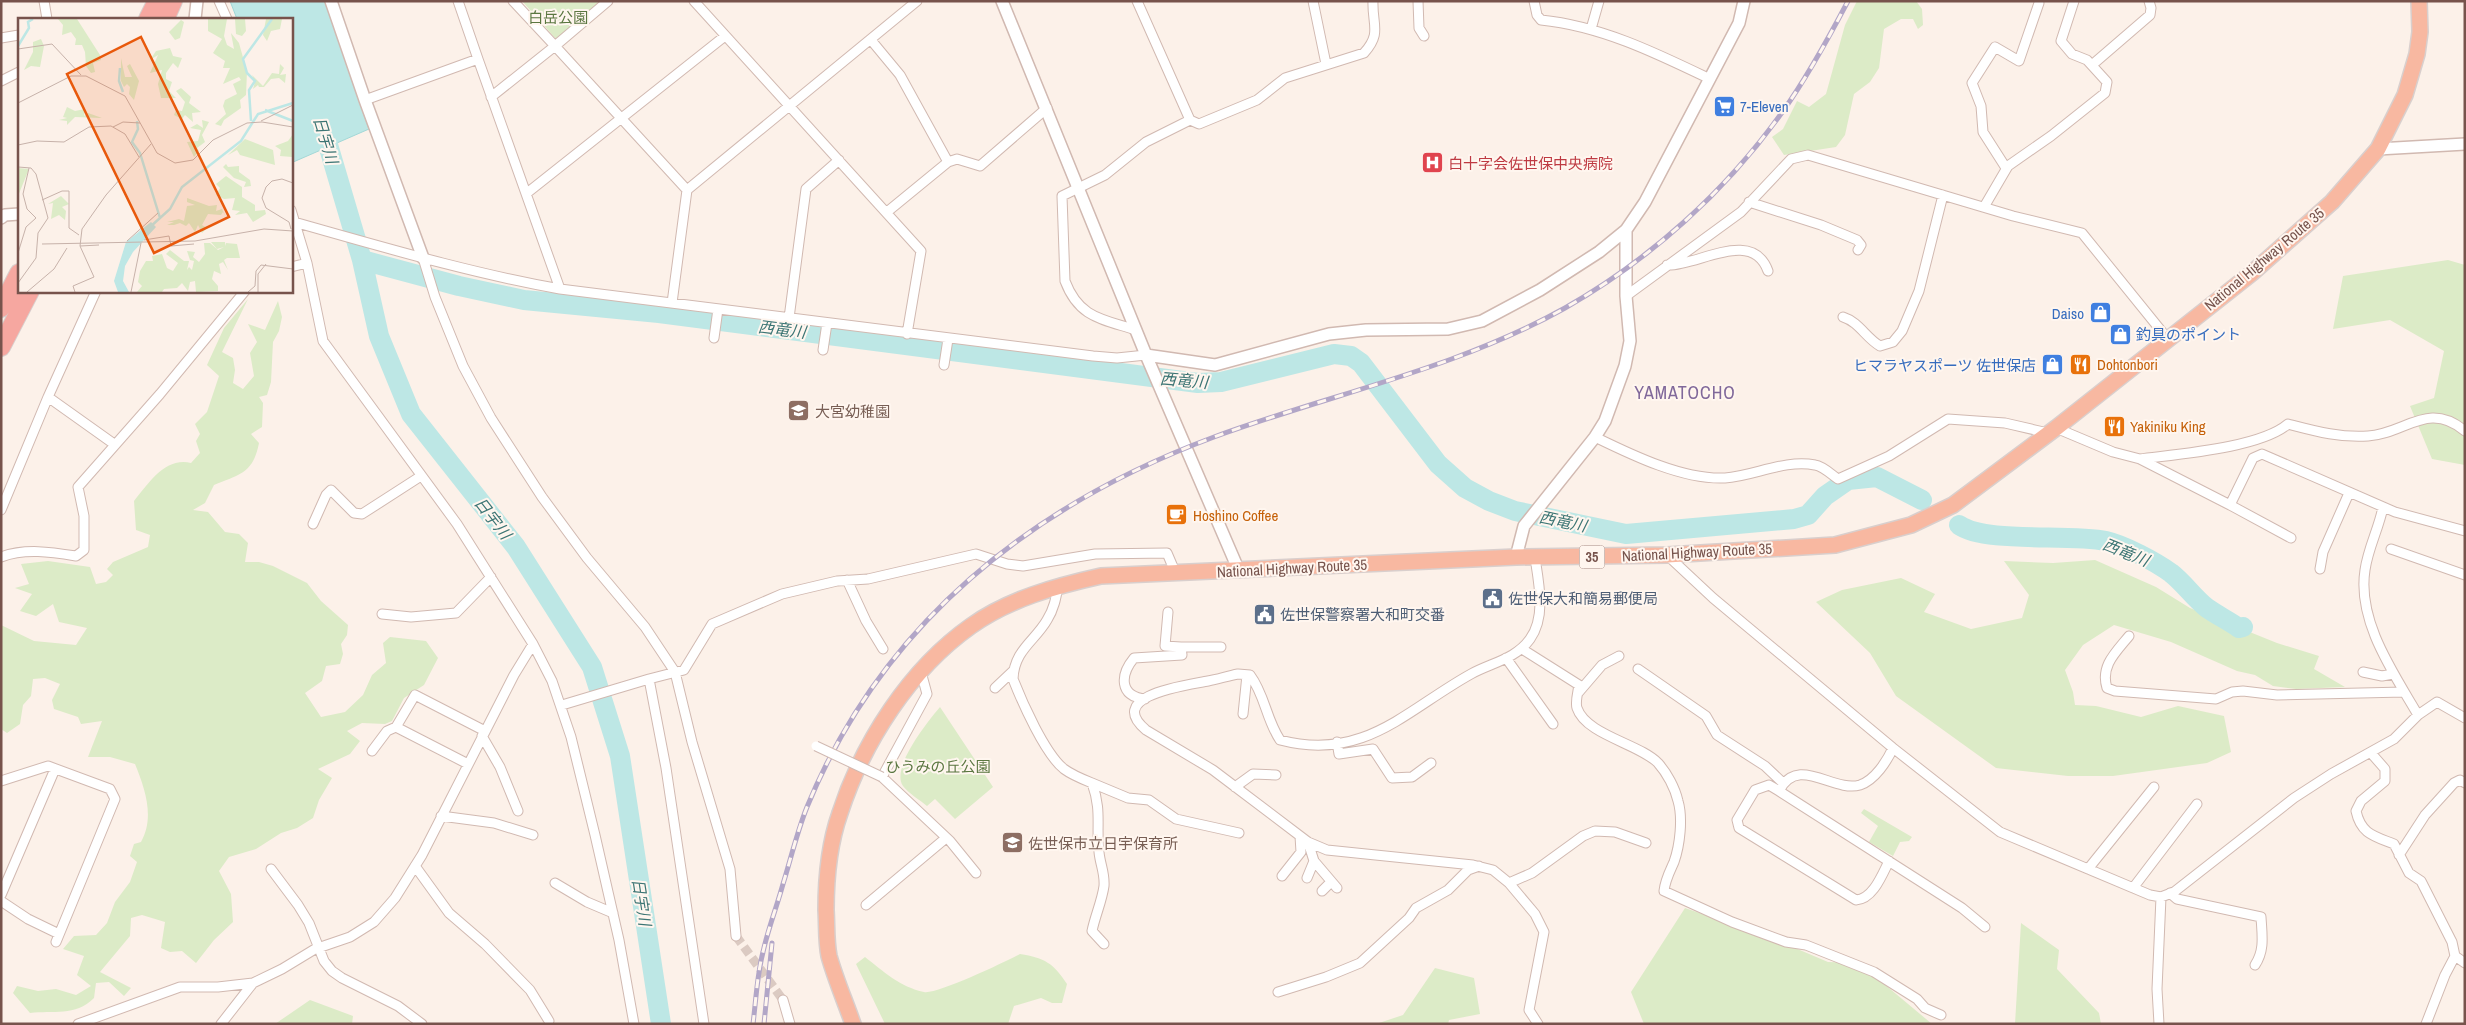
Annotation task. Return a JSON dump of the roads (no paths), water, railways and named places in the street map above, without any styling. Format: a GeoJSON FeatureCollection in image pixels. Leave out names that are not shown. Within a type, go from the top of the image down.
{"type":"FeatureCollection","features":[{"type":"Feature","properties":{"kind":"highway"},"geometry":{"type":"LineString","coordinates":[[148,18],[157,1]]}},
{"type":"Feature","properties":{"kind":"highway"},"geometry":{"type":"LineString","coordinates":[[165,18],[173,1]]}},
{"type":"Feature","properties":{"kind":"highway","name":"National Highway Route 35"},"geometry":{"type":"LineString","coordinates":[[853,1024],[829,956],[826,929],[826,876],[839,814],[857,770],[887,716],[942,648],[972,625],[1010,604],[1058,586],[1101,576],[1516,557],[1667,555],[1835,544],[1911,525],[1952,505],[2052,431],[2167,338],[2252,273],[2332,202],[2378,149],[2405,95],[2417,54],[2420,32],[2419,1]]}},
{"type":"Feature","properties":{"kind":"highway"},"geometry":{"type":"LineString","coordinates":[[1,308],[18,275]]}},
{"type":"Feature","properties":{"kind":"highway"},"geometry":{"type":"LineString","coordinates":[[1,347],[29,292]]}},
{"type":"Feature","properties":{"kind":"street"},"geometry":{"type":"LineString","coordinates":[[44,1],[47,18]]}},
{"type":"Feature","properties":{"kind":"street"},"geometry":{"type":"LineString","coordinates":[[195,18],[197,1]]}},
{"type":"Feature","properties":{"kind":"street"},"geometry":{"type":"LineString","coordinates":[[219,1],[227,18]]}},
{"type":"Feature","properties":{"kind":"street"},"geometry":{"type":"LineString","coordinates":[[331,1],[364,100],[434,293],[463,366],[492,418],[548,505],[587,558],[645,627],[675,672],[692,742],[730,869],[736,936]]}},
{"type":"Feature","properties":{"kind":"street"},"geometry":{"type":"LineString","coordinates":[[458,1],[560,289]]}},
{"type":"Feature","properties":{"kind":"street"},"geometry":{"type":"LineString","coordinates":[[513,1],[687,190]]}},
{"type":"Feature","properties":{"kind":"street"},"geometry":{"type":"LineString","coordinates":[[491,97],[608,1]]}},
{"type":"Feature","properties":{"kind":"street"},"geometry":{"type":"LineString","coordinates":[[694,1],[921,251],[908,334]]}},
{"type":"Feature","properties":{"kind":"street"},"geometry":{"type":"LineString","coordinates":[[1002,1],[1146,355],[1239,571]]}},
{"type":"Feature","properties":{"kind":"street"},"geometry":{"type":"LineString","coordinates":[[1137,1],[1190,120],[1199,124],[1257,100],[1285,78],[1364,52],[1374,42],[1376,32],[1372,12],[1373,1]]}},
{"type":"Feature","properties":{"kind":"street"},"geometry":{"type":"LineString","coordinates":[[1313,1],[1326,64]]}},
{"type":"Feature","properties":{"kind":"street"},"geometry":{"type":"LineString","coordinates":[[1418,1],[1419,28],[1424,36]]}},
{"type":"Feature","properties":{"kind":"street"},"geometry":{"type":"LineString","coordinates":[[1534,1],[1538,15],[1542,20],[1591,29],[1639,47],[1710,79]]}},
{"type":"Feature","properties":{"kind":"street"},"geometry":{"type":"LineString","coordinates":[[1591,29],[1598,1]]}},
{"type":"Feature","properties":{"kind":"street"},"geometry":{"type":"LineString","coordinates":[[297,223],[506,279],[560,289],[672,303],[717,313],[789,318],[827,327],[908,334],[948,342],[1117,358],[1146,355],[1215,365],[1329,334],[1366,330],[1448,329],[1482,321],[1540,290],[1599,252],[1626,230],[1645,202],[1739,22],[1744,1]]}},
{"type":"Feature","properties":{"kind":"street"},"geometry":{"type":"LineString","coordinates":[[1984,207],[2006,168],[2051,136],[2105,93],[2107,82],[2092,65],[2072,54],[2061,41],[2074,1]]}},
{"type":"Feature","properties":{"kind":"street"},"geometry":{"type":"LineString","coordinates":[[2092,65],[2150,15],[2149,1]]}},
{"type":"Feature","properties":{"kind":"street"},"geometry":{"type":"LineString","coordinates":[[672,303],[687,190],[871,40],[912,3]]}},
{"type":"Feature","properties":{"kind":"street"},"geometry":{"type":"LineString","coordinates":[[2006,168],[1983,132],[1981,106],[1972,83],[1996,47],[2019,61],[2039,3]]}},
{"type":"Feature","properties":{"kind":"street"},"geometry":{"type":"LineString","coordinates":[[1,38],[18,35]]}},
{"type":"Feature","properties":{"kind":"street"},"geometry":{"type":"LineString","coordinates":[[527,193],[725,36]]}},
{"type":"Feature","properties":{"kind":"street"},"geometry":{"type":"LineString","coordinates":[[871,40],[900,75],[948,162]]}},
{"type":"Feature","properties":{"kind":"street"},"geometry":{"type":"LineString","coordinates":[[364,100],[478,59]]}},
{"type":"Feature","properties":{"kind":"street"},"geometry":{"type":"LineString","coordinates":[[1,81],[18,72]]}},
{"type":"Feature","properties":{"kind":"street"},"geometry":{"type":"LineString","coordinates":[[886,212],[948,162],[957,160],[980,166],[1046,108]]}},
{"type":"Feature","properties":{"kind":"street"},"geometry":{"type":"LineString","coordinates":[[1136,330],[1089,315],[1070,293],[1066,281],[1062,196],[1105,175],[1146,142],[1190,120]]}},
{"type":"Feature","properties":{"kind":"street"},"geometry":{"type":"LineString","coordinates":[[2378,149],[2465,144]]}},
{"type":"Feature","properties":{"kind":"street"},"geometry":{"type":"LineString","coordinates":[[1626,296],[1741,212],[1791,159],[1808,155],[1984,207],[2082,233],[2167,338]]}},
{"type":"Feature","properties":{"kind":"street"},"geometry":{"type":"LineString","coordinates":[[789,318],[806,189],[839,160]]}},
{"type":"Feature","properties":{"kind":"street"},"geometry":{"type":"LineString","coordinates":[[1843,317],[1853,320],[1872,341],[1880,346],[1893,342],[1902,331],[1919,291],[1943,195]]}},
{"type":"Feature","properties":{"kind":"street"},"geometry":{"type":"LineString","coordinates":[[1750,202],[1821,225],[1857,240],[1861,245],[1858,250]]}},
{"type":"Feature","properties":{"kind":"street"},"geometry":{"type":"LineString","coordinates":[[292,212],[297,223],[307,263],[323,341],[457,524],[533,644],[552,680],[562,705],[613,913],[634,1024]]}},
{"type":"Feature","properties":{"kind":"street"},"geometry":{"type":"LineString","coordinates":[[3,216],[18,214]]}},
{"type":"Feature","properties":{"kind":"street"},"geometry":{"type":"LineString","coordinates":[[1516,557],[1524,526],[1595,437],[1605,421],[1625,366],[1630,341],[1626,296],[1626,230]]}},
{"type":"Feature","properties":{"kind":"street"},"geometry":{"type":"LineString","coordinates":[[1666,265],[1676,266],[1728,250],[1741,250],[1753,254],[1765,263],[1768,271]]}},
{"type":"Feature","properties":{"kind":"street"},"geometry":{"type":"LineString","coordinates":[[292,267],[307,263]]}},
{"type":"Feature","properties":{"kind":"street"},"geometry":{"type":"LineString","coordinates":[[1,510],[48,397],[96,292]]}},
{"type":"Feature","properties":{"kind":"street"},"geometry":{"type":"LineString","coordinates":[[1,557],[12,553],[50,552],[76,556],[84,550],[84,516],[78,486],[160,394],[244,292]]}},
{"type":"Feature","properties":{"kind":"street"},"geometry":{"type":"LineString","coordinates":[[714,336],[717,313]]}},
{"type":"Feature","properties":{"kind":"street"},"geometry":{"type":"LineString","coordinates":[[824,349],[827,327]]}},
{"type":"Feature","properties":{"kind":"street"},"geometry":{"type":"LineString","coordinates":[[944,364],[948,342]]}},
{"type":"Feature","properties":{"kind":"street"},"geometry":{"type":"LineString","coordinates":[[48,397],[114,444]]}},
{"type":"Feature","properties":{"kind":"street"},"geometry":{"type":"LineString","coordinates":[[2140,459],[2259,438],[2279,432],[2288,424],[2343,437],[2370,436],[2393,431],[2420,419],[2434,417],[2452,423],[2465,432]]}},
{"type":"Feature","properties":{"kind":"street"},"geometry":{"type":"LineString","coordinates":[[1595,437],[1631,455],[1677,472],[1725,478],[1773,467],[1816,465],[1838,479],[1889,456],[1948,419],[2005,423],[2052,431],[2113,452],[2140,459],[2291,538]]}},
{"type":"Feature","properties":{"kind":"street"},"geometry":{"type":"LineString","coordinates":[[2230,505],[2253,458],[2262,454],[2383,507],[2465,531]]}},
{"type":"Feature","properties":{"kind":"street"},"geometry":{"type":"LineString","coordinates":[[313,524],[326,494],[331,490],[354,513],[362,514],[421,476]]}},
{"type":"Feature","properties":{"kind":"street"},"geometry":{"type":"LineString","coordinates":[[2320,569],[2323,552],[2349,493]]}},
{"type":"Feature","properties":{"kind":"street"},"geometry":{"type":"LineString","coordinates":[[2383,507],[2380,526],[2365,568],[2363,594],[2370,619],[2394,674],[2418,715]]}},
{"type":"Feature","properties":{"kind":"street"},"geometry":{"type":"LineString","coordinates":[[2391,548],[2465,575]]}},
{"type":"Feature","properties":{"kind":"street"},"geometry":{"type":"LineString","coordinates":[[562,705],[684,670],[712,624],[728,615],[782,594],[848,580],[868,579],[976,554],[1007,564],[1023,566],[1095,554],[1167,553],[1176,574]]}},
{"type":"Feature","properties":{"kind":"street"},"geometry":{"type":"LineString","coordinates":[[1667,555],[1699,587],[1893,748],[2000,832],[2133,888],[2160,897],[2170,893],[2294,798],[2331,774],[2394,739],[2418,715],[2437,702],[2465,718]]}},
{"type":"Feature","properties":{"kind":"street"},"geometry":{"type":"LineString","coordinates":[[1535,558],[1540,603],[1539,622],[1531,639],[1522,648],[1506,658],[1470,674],[1375,734],[1337,742],[1308,744],[1280,740],[1269,721],[1258,686],[1247,675],[1238,674],[1169,687],[1145,699],[1136,710],[1138,724],[1214,770],[1308,842],[1327,850],[1480,866],[1493,870],[1509,883],[1535,914],[1544,932],[1529,1010],[1538,1024]]}},
{"type":"Feature","properties":{"kind":"street"},"geometry":{"type":"LineString","coordinates":[[382,614],[411,617],[456,613],[491,577]]}},
{"type":"Feature","properties":{"kind":"street"},"geometry":{"type":"LineString","coordinates":[[848,580],[866,621],[883,649]]}},
{"type":"Feature","properties":{"kind":"street"},"geometry":{"type":"LineString","coordinates":[[995,688],[1013,671],[1025,645],[1048,620],[1058,586]]}},
{"type":"Feature","properties":{"kind":"street"},"geometry":{"type":"LineString","coordinates":[[1168,612],[1165,646],[1221,647]]}},
{"type":"Feature","properties":{"kind":"street"},"geometry":{"type":"LineString","coordinates":[[2129,636],[2109,660],[2105,670],[2107,688],[2115,691],[2216,699],[2232,692],[2243,691],[2276,695],[2404,692]]}},
{"type":"Feature","properties":{"kind":"street"},"geometry":{"type":"LineString","coordinates":[[78,1024],[180,987],[218,987],[253,983],[319,948],[350,937],[374,922],[395,898],[415,866],[514,675],[533,644]]}},
{"type":"Feature","properties":{"kind":"street"},"geometry":{"type":"LineString","coordinates":[[1145,699],[1136,698],[1129,694],[1125,685],[1124,673],[1129,665],[1134,658],[1182,655],[1181,647]]}},
{"type":"Feature","properties":{"kind":"street"},"geometry":{"type":"LineString","coordinates":[[1522,648],[1579,685],[1576,706],[1580,715],[1607,734],[1646,754],[1658,763],[1671,782],[1678,801],[1680,822],[1674,860],[1664,891],[1732,922],[1786,942],[1806,945],[1874,972],[1917,999],[1925,1008],[1941,1015]]}},
{"type":"Feature","properties":{"kind":"street"},"geometry":{"type":"LineString","coordinates":[[1578,693],[1602,665],[1619,656]]}},
{"type":"Feature","properties":{"kind":"street"},"geometry":{"type":"LineString","coordinates":[[1506,658],[1552,724]]}},
{"type":"Feature","properties":{"kind":"street"},"geometry":{"type":"LineString","coordinates":[[1638,669],[1706,716],[1717,735],[1766,766],[1781,787],[1962,908],[1985,927]]}},
{"type":"Feature","properties":{"kind":"street"},"geometry":{"type":"LineString","coordinates":[[1013,671],[1013,679],[1020,696],[1055,759],[1064,769],[1128,798],[1149,800],[1176,819],[1239,833]]}},
{"type":"Feature","properties":{"kind":"street"},"geometry":{"type":"LineString","coordinates":[[882,777],[927,694],[921,672]]}},
{"type":"Feature","properties":{"kind":"street"},"geometry":{"type":"LineString","coordinates":[[2363,672],[2382,676],[2394,674]]}},
{"type":"Feature","properties":{"kind":"street"},"geometry":{"type":"LineString","coordinates":[[1243,714],[1247,675]]}},
{"type":"Feature","properties":{"kind":"street"},"geometry":{"type":"LineString","coordinates":[[648,679],[666,768],[704,1024]]}},
{"type":"Feature","properties":{"kind":"street"},"geometry":{"type":"LineString","coordinates":[[396,728],[415,695],[484,734],[518,811]]}},
{"type":"Feature","properties":{"kind":"street"},"geometry":{"type":"LineString","coordinates":[[372,751],[387,730],[396,728],[468,764]]}},
{"type":"Feature","properties":{"kind":"street"},"geometry":{"type":"LineString","coordinates":[[1337,742],[1339,754],[1373,749],[1392,778],[1412,777],[1431,763]]}},
{"type":"Feature","properties":{"kind":"street"},"geometry":{"type":"LineString","coordinates":[[816,746],[882,777],[946,838],[976,873]]}},
{"type":"Feature","properties":{"kind":"street"},"geometry":{"type":"LineString","coordinates":[[1889,861],[1870,894],[1862,900],[1856,900],[1739,828],[1736,820],[1755,790],[1769,785],[1781,787],[1798,775],[1805,774],[1844,784],[1861,784],[1868,781],[1881,767],[1893,748]]}},
{"type":"Feature","properties":{"kind":"street"},"geometry":{"type":"LineString","coordinates":[[2371,752],[2385,769],[2384,781],[2361,801],[2356,811],[2359,824],[2370,834],[2394,844],[2409,873],[2421,881],[2452,942],[2455,956],[2445,975],[2426,1024]]}},
{"type":"Feature","properties":{"kind":"street"},"geometry":{"type":"LineString","coordinates":[[1,781],[48,766],[110,789],[115,799],[58,938],[1,901]]}},
{"type":"Feature","properties":{"kind":"street"},"geometry":{"type":"LineString","coordinates":[[1,895],[55,769]]}},
{"type":"Feature","properties":{"kind":"street"},"geometry":{"type":"LineString","coordinates":[[1235,787],[1254,774],[1276,775]]}},
{"type":"Feature","properties":{"kind":"street"},"geometry":{"type":"LineString","coordinates":[[2399,855],[2425,815],[2454,783],[2460,780],[2465,783]]}},
{"type":"Feature","properties":{"kind":"street"},"geometry":{"type":"LineString","coordinates":[[1092,783],[1099,811],[1099,853],[1104,873],[1103,888],[1092,931],[1104,944]]}},
{"type":"Feature","properties":{"kind":"street"},"geometry":{"type":"LineString","coordinates":[[2088,869],[2154,787]]}},
{"type":"Feature","properties":{"kind":"street"},"geometry":{"type":"LineString","coordinates":[[2133,888],[2197,804]]}},
{"type":"Feature","properties":{"kind":"street"},"geometry":{"type":"LineString","coordinates":[[442,816],[494,823],[534,834]]}},
{"type":"Feature","properties":{"kind":"street"},"geometry":{"type":"LineString","coordinates":[[1509,883],[1532,873],[1583,836],[1595,831],[1615,832],[1646,843]]}},
{"type":"Feature","properties":{"kind":"street"},"geometry":{"type":"LineString","coordinates":[[1282,876],[1301,852],[1300,836]]}},
{"type":"Feature","properties":{"kind":"street"},"geometry":{"type":"LineString","coordinates":[[866,905],[946,838]]}},
{"type":"Feature","properties":{"kind":"street"},"geometry":{"type":"LineString","coordinates":[[1308,842],[1314,861],[1334,885],[1322,891]]}},
{"type":"Feature","properties":{"kind":"street"},"geometry":{"type":"LineString","coordinates":[[1307,878],[1314,861]]}},
{"type":"Feature","properties":{"kind":"street"},"geometry":{"type":"LineString","coordinates":[[415,866],[449,913],[485,944],[530,990],[549,1021]]}},
{"type":"Feature","properties":{"kind":"street"},"geometry":{"type":"LineString","coordinates":[[1278,992],[1326,977],[1360,963],[1409,918],[1416,908],[1431,897],[1448,890],[1468,870],[1480,866]]}},
{"type":"Feature","properties":{"kind":"street"},"geometry":{"type":"LineString","coordinates":[[271,869],[302,911],[324,961],[337,975],[398,1006],[422,1024]]}},
{"type":"Feature","properties":{"kind":"street"},"geometry":{"type":"LineString","coordinates":[[555,883],[587,902],[613,913]]}},
{"type":"Feature","properties":{"kind":"street"},"geometry":{"type":"LineString","coordinates":[[2170,893],[2177,899],[2261,917],[2263,947],[2262,955],[2255,965]]}},
{"type":"Feature","properties":{"kind":"street"},"geometry":{"type":"LineString","coordinates":[[2159,1024],[2157,989],[2160,897]]}},
{"type":"Feature","properties":{"kind":"street"},"geometry":{"type":"LineString","coordinates":[[2455,956],[2465,954]]}},
{"type":"Feature","properties":{"kind":"street"},"geometry":{"type":"LineString","coordinates":[[2455,956],[2465,962]]}},
{"type":"Feature","properties":{"kind":"street"},"geometry":{"type":"LineString","coordinates":[[221,1024],[253,983]]}},
{"type":"Feature","properties":{"kind":"street"},"geometry":{"type":"LineString","coordinates":[[783,1000],[790,1024]]}},
{"type":"Feature","properties":{"kind":"water"},"geometry":{"type":"Polygon","coordinates":[[[230,1],[326,1],[369,129],[292,163],[292,18],[237,18],[230,1]]]}},
{"type":"Feature","properties":{"kind":"waterway","name":"日宇川"},"geometry":{"type":"LineString","coordinates":[[321,121],[362,260],[379,336],[411,414],[516,547],[592,667],[620,756],[661,1024]]}},
{"type":"Feature","properties":{"kind":"waterway","name":"西竜川"},"geometry":{"type":"LineString","coordinates":[[362,260],[459,286],[524,300],[659,313],[1198,383],[1221,382],[1334,354],[1351,356],[1361,363],[1438,464],[1465,488],[1489,501],[1515,511],[1626,534],[1794,519],[1808,515],[1825,496],[1848,480],[1877,477],[1922,500]]}},
{"type":"Feature","properties":{"kind":"waterway","name":"西竜川"},"geometry":{"type":"LineString","coordinates":[[1959,525],[1972,531],[1988,534],[2090,539],[2122,546],[2165,569],[2176,577],[2207,608],[2239,628],[2243,627]]}},
{"type":"Feature","properties":{"kind":"tunnel"},"geometry":{"type":"LineString","coordinates":[[736,936],[783,1000]]}},
{"type":"Feature","properties":{"kind":"railway"},"geometry":{"type":"LineString","coordinates":[[753,1024],[763,952],[797,835],[807,807],[839,741],[876,682],[920,627],[970,579],[1025,536],[1084,498],[1147,465],[1214,437],[1481,348],[1565,308],[1597,289],[1657,245],[1712,196],[1737,169],[1792,98],[1848,1]]}},
{"type":"Feature","properties":{"kind":"railway"},"geometry":{"type":"LineString","coordinates":[[764,1024],[772,943]]}},
{"type":"Feature","properties":{"kind":"place","name":"7-Eleven"},"geometry":{"type":"Point","coordinates":[1724,106]}},
{"type":"Feature","properties":{"kind":"place","name":"白十字会佐世保中央病院"},"geometry":{"type":"Point","coordinates":[1432,163]}},
{"type":"Feature","properties":{"kind":"place","name":"Daiso"},"geometry":{"type":"Point","coordinates":[2100,313]}},
{"type":"Feature","properties":{"kind":"place","name":"釣具のポイント"},"geometry":{"type":"Point","coordinates":[2120,334]}},
{"type":"Feature","properties":{"kind":"place","name":"Dohtonbori"},"geometry":{"type":"Point","coordinates":[2081,364]}},
{"type":"Feature","properties":{"kind":"place","name":"ヒマラヤスポーツ 佐世保店"},"geometry":{"type":"Point","coordinates":[2052,365]}},
{"type":"Feature","properties":{"kind":"place","name":"大宮幼稚園"},"geometry":{"type":"Point","coordinates":[799,411]}},
{"type":"Feature","properties":{"kind":"place","name":"Yakiniku King"},"geometry":{"type":"Point","coordinates":[2114,426]}},
{"type":"Feature","properties":{"kind":"place","name":"Hoshino Coffee"},"geometry":{"type":"Point","coordinates":[1177,515]}},
{"type":"Feature","properties":{"kind":"place","name":"佐世保大和簡易郵便局"},"geometry":{"type":"Point","coordinates":[1492,598]}},
{"type":"Feature","properties":{"kind":"place","name":"佐世保警察署大和町交番"},"geometry":{"type":"Point","coordinates":[1264,614]}},
{"type":"Feature","properties":{"kind":"place","name":"佐世保市立日宇保育所"},"geometry":{"type":"Point","coordinates":[1012,843]}},
{"type":"Feature","properties":{"kind":"district","name":"YAMATOCHO"},"geometry":{"type":"Point","coordinates":[1685,392]}},
{"type":"Feature","properties":{"kind":"park label","name":"白岳公園"},"geometry":{"type":"Point","coordinates":[558,17]}},
{"type":"Feature","properties":{"kind":"park label","name":"ひうみの丘公園"},"geometry":{"type":"Point","coordinates":[938,766]}}]}
